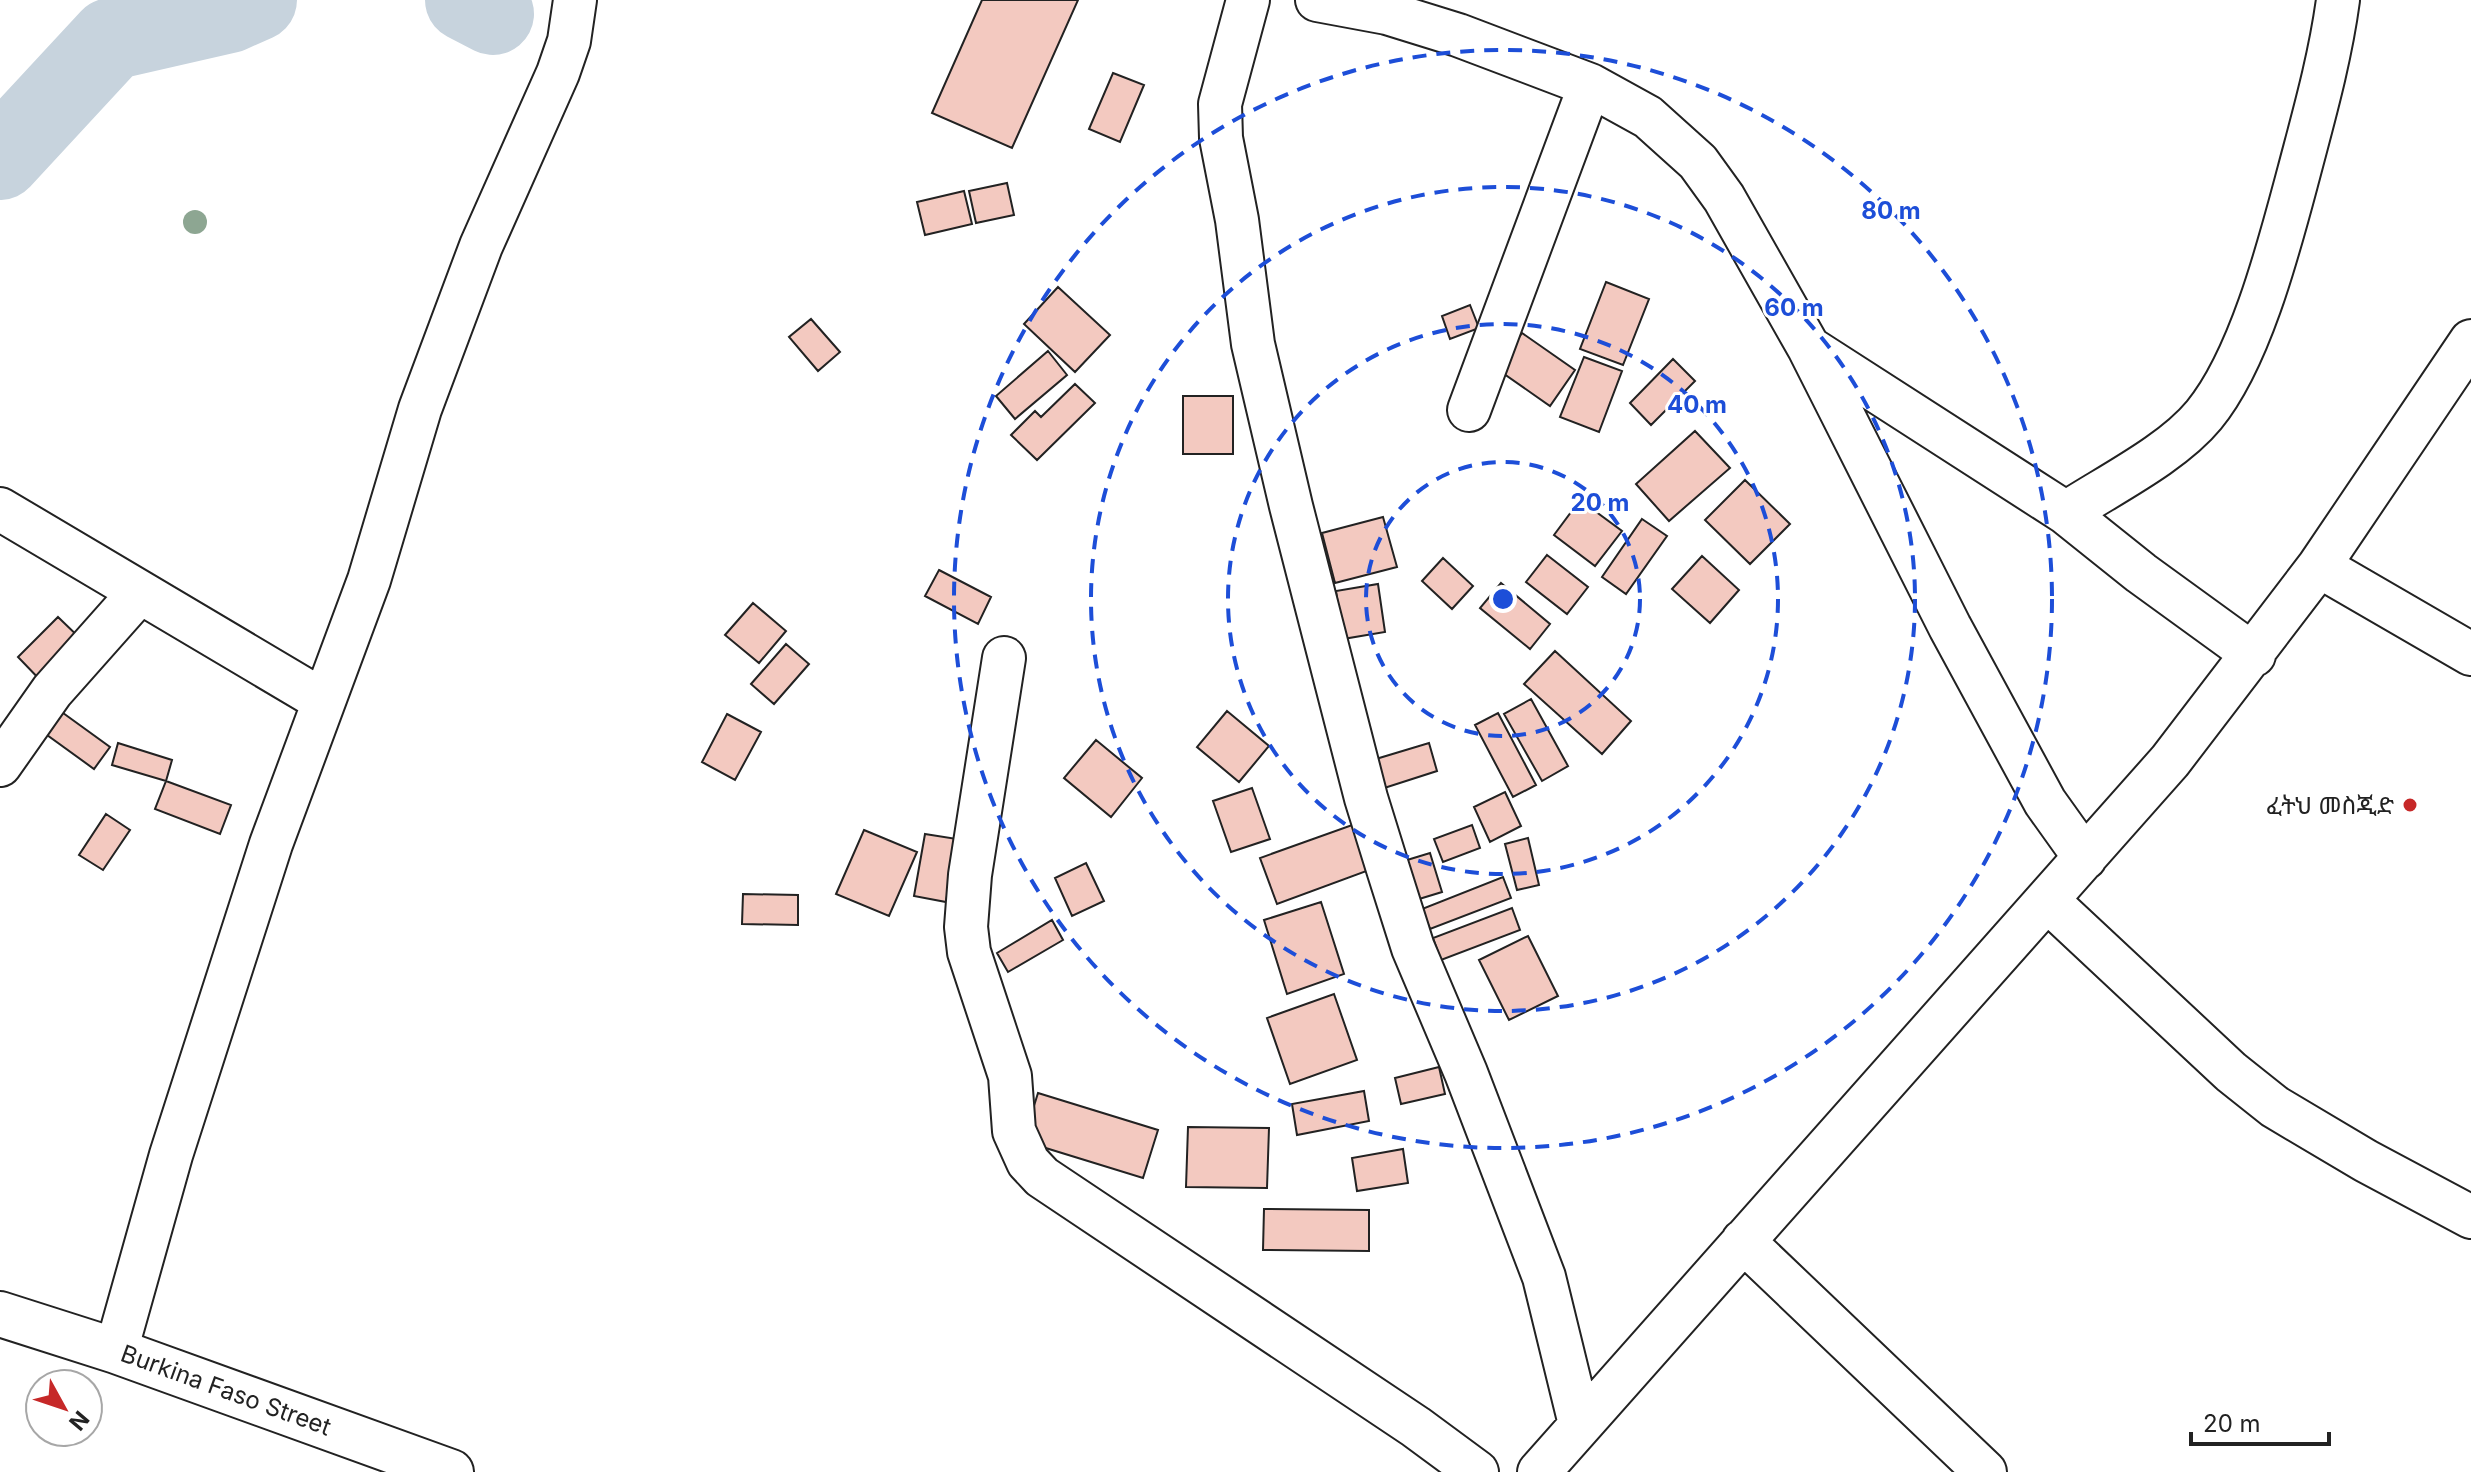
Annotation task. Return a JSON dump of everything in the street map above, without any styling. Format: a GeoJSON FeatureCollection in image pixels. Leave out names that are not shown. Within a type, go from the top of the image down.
{"type":"FeatureCollection","features":[{"type":"Feature","properties":{"kind":"main road","name":"Burkina Faso Street"},"geometry":{"type":"LineString","coordinates":[[0,1314],[116,1351],[451,1472]]}},
{"type":"Feature","properties":{"kind":"street"},"geometry":{"type":"LineString","coordinates":[[116,1351],[175,1141],[271,844],[369,580],[420,409],[481,246],[564,57],[575,0]]}},
{"type":"Feature","properties":{"kind":"street"},"geometry":{"type":"LineString","coordinates":[[1248,0],[1220,104],[1221,138],[1237,220],[1253,344],[1366,798],[1413,948],[1466,1073],[1544,1277],[1580,1424]]}},
{"type":"Feature","properties":{"kind":"street"},"geometry":{"type":"LineString","coordinates":[[1317,0],[1387,13],[1458,35],[1590,85],[1648,117],[1698,162],[1724,198],[1809,348],[1950,627],[2052,813],[2085,858]]}},
{"type":"Feature","properties":{"kind":"street"},"geometry":{"type":"LineString","coordinates":[[2066,513],[2178,441],[2205,414],[2225,383],[2247,334],[2283,236],[2327,69],[2338,1]]}},
{"type":"Feature","properties":{"kind":"street"},"geometry":{"type":"LineString","coordinates":[[1469,410],[1590,85]]}},
{"type":"Feature","properties":{"kind":"street"},"geometry":{"type":"LineString","coordinates":[[1539,1472],[2170,761],[2319,566],[2471,341]]}},
{"type":"Feature","properties":{"kind":"street"},"geometry":{"type":"LineString","coordinates":[[1809,348],[2066,513],[2141,573],[2254,655]]}},
{"type":"Feature","properties":{"kind":"street"},"geometry":{"type":"LineString","coordinates":[[0,509],[322,700]]}},
{"type":"Feature","properties":{"kind":"street"},"geometry":{"type":"LineString","coordinates":[[2319,566],[2471,654]]}},
{"type":"Feature","properties":{"kind":"street"},"geometry":{"type":"LineString","coordinates":[[0,765],[52,691],[139,593]]}},
{"type":"Feature","properties":{"kind":"street"},"geometry":{"type":"LineString","coordinates":[[1004,658],[970,875],[966,927],[969,952],[1010,1076],[1014,1131],[1028,1162],[1042,1177],[1403,1418],[1477,1472]]}},
{"type":"Feature","properties":{"kind":"street"},"geometry":{"type":"LineString","coordinates":[[2048,901],[2231,1072],[2275,1107],[2355,1155],[2471,1217]]}},
{"type":"Feature","properties":{"kind":"street"},"geometry":{"type":"LineString","coordinates":[[1743,1241],[1985,1472]]}},
{"type":"Feature","properties":{"kind":"building"},"geometry":{"type":"Polygon","coordinates":[[[982,0],[1078,0],[1012,148],[932,113],[982,0]]]}},
{"type":"Feature","properties":{"kind":"building"},"geometry":{"type":"Polygon","coordinates":[[[1113,73],[1144,85],[1120,142],[1089,129],[1113,73]]]}},
{"type":"Feature","properties":{"kind":"building"},"geometry":{"type":"Polygon","coordinates":[[[1007,183],[1014,215],[976,223],[969,191],[1007,183]]]}},
{"type":"Feature","properties":{"kind":"building"},"geometry":{"type":"Polygon","coordinates":[[[964,191],[972,224],[925,235],[917,202],[964,191]]]}},
{"type":"Feature","properties":{"kind":"building"},"geometry":{"type":"Polygon","coordinates":[[[1606,282],[1649,299],[1623,365],[1580,349],[1606,282]]]}},
{"type":"Feature","properties":{"kind":"building"},"geometry":{"type":"Polygon","coordinates":[[[1058,287],[1110,335],[1075,372],[1024,324],[1058,287]]]}},
{"type":"Feature","properties":{"kind":"building"},"geometry":{"type":"Polygon","coordinates":[[[1470,305],[1479,328],[1450,339],[1442,316],[1470,305]]]}},
{"type":"Feature","properties":{"kind":"building"},"geometry":{"type":"Polygon","coordinates":[[[811,319],[840,352],[818,371],[789,337],[811,319]]]}},
{"type":"Feature","properties":{"kind":"building"},"geometry":{"type":"Polygon","coordinates":[[[1522,333],[1575,370],[1550,406],[1497,369],[1522,333]]]}},
{"type":"Feature","properties":{"kind":"building"},"geometry":{"type":"Polygon","coordinates":[[[1048,351],[1067,375],[1015,419],[996,396],[1048,351]]]}},
{"type":"Feature","properties":{"kind":"building"},"geometry":{"type":"Polygon","coordinates":[[[1584,357],[1622,371],[1599,432],[1560,417],[1584,357]]]}},
{"type":"Feature","properties":{"kind":"building"},"geometry":{"type":"Polygon","coordinates":[[[1673,359],[1695,381],[1651,425],[1630,403],[1673,359]]]}},
{"type":"Feature","properties":{"kind":"building"},"geometry":{"type":"Polygon","coordinates":[[[1075,384],[1095,403],[1037,460],[1011,435],[1035,411],[1041,417],[1075,384]]]}},
{"type":"Feature","properties":{"kind":"building"},"geometry":{"type":"Polygon","coordinates":[[[1183,396],[1233,396],[1233,454],[1183,454],[1183,396]]]}},
{"type":"Feature","properties":{"kind":"building"},"geometry":{"type":"Polygon","coordinates":[[[1695,431],[1730,468],[1669,521],[1636,484],[1695,431]]]}},
{"type":"Feature","properties":{"kind":"building"},"geometry":{"type":"Polygon","coordinates":[[[1745,480],[1790,524],[1750,564],[1705,520],[1745,480]]]}},
{"type":"Feature","properties":{"kind":"building"},"geometry":{"type":"Polygon","coordinates":[[[1580,500],[1622,531],[1595,566],[1554,535],[1580,500]]]}},
{"type":"Feature","properties":{"kind":"building"},"geometry":{"type":"Polygon","coordinates":[[[1383,517],[1397,567],[1335,583],[1322,533],[1383,517]]]}},
{"type":"Feature","properties":{"kind":"building"},"geometry":{"type":"Polygon","coordinates":[[[1642,519],[1667,536],[1626,594],[1602,577],[1642,519]]]}},
{"type":"Feature","properties":{"kind":"building"},"geometry":{"type":"Polygon","coordinates":[[[1547,555],[1588,587],[1567,614],[1526,582],[1547,555]]]}},
{"type":"Feature","properties":{"kind":"building"},"geometry":{"type":"Polygon","coordinates":[[[1702,556],[1739,590],[1710,623],[1672,589],[1702,556]]]}},
{"type":"Feature","properties":{"kind":"building"},"geometry":{"type":"Polygon","coordinates":[[[1443,558],[1473,586],[1452,609],[1422,581],[1443,558]]]}},
{"type":"Feature","properties":{"kind":"building"},"geometry":{"type":"Polygon","coordinates":[[[939,570],[991,597],[978,624],[925,596],[939,570]]]}},
{"type":"Feature","properties":{"kind":"building"},"geometry":{"type":"Polygon","coordinates":[[[1501,583],[1550,624],[1530,649],[1480,608],[1501,583]]]}},
{"type":"Feature","properties":{"kind":"building"},"geometry":{"type":"Polygon","coordinates":[[[1378,584],[1385,632],[1343,639],[1336,591],[1378,584]]]}},
{"type":"Feature","properties":{"kind":"building"},"geometry":{"type":"Polygon","coordinates":[[[753,603],[786,631],[759,663],[725,635],[753,603]]]}},
{"type":"Feature","properties":{"kind":"building"},"geometry":{"type":"Polygon","coordinates":[[[58,617],[86,644],[45,685],[18,657],[58,617]]]}},
{"type":"Feature","properties":{"kind":"building"},"geometry":{"type":"Polygon","coordinates":[[[786,644],[809,664],[774,704],[751,684],[786,644]]]}},
{"type":"Feature","properties":{"kind":"building"},"geometry":{"type":"Polygon","coordinates":[[[1555,651],[1631,721],[1602,754],[1524,684],[1555,651]]]}},
{"type":"Feature","properties":{"kind":"building"},"geometry":{"type":"Polygon","coordinates":[[[1531,699],[1568,766],[1542,781],[1504,714],[1531,699]]]}},
{"type":"Feature","properties":{"kind":"building"},"geometry":{"type":"Polygon","coordinates":[[[52,705],[110,747],[94,769],[36,727],[52,705]]]}},
{"type":"Feature","properties":{"kind":"building"},"geometry":{"type":"Polygon","coordinates":[[[1227,711],[1269,746],[1239,782],[1197,747],[1227,711]]]}},
{"type":"Feature","properties":{"kind":"building"},"geometry":{"type":"Polygon","coordinates":[[[1498,713],[1536,785],[1513,797],[1475,725],[1498,713]]]}},
{"type":"Feature","properties":{"kind":"building"},"geometry":{"type":"Polygon","coordinates":[[[727,714],[761,732],[735,780],[702,762],[727,714]]]}},
{"type":"Feature","properties":{"kind":"building"},"geometry":{"type":"Polygon","coordinates":[[[1096,740],[1142,778],[1111,817],[1064,778],[1096,740]]]}},
{"type":"Feature","properties":{"kind":"building"},"geometry":{"type":"Polygon","coordinates":[[[118,743],[172,760],[166,781],[112,765],[118,743]]]}},
{"type":"Feature","properties":{"kind":"building"},"geometry":{"type":"Polygon","coordinates":[[[1429,743],[1437,771],[1375,791],[1366,762],[1429,743]]]}},
{"type":"Feature","properties":{"kind":"building"},"geometry":{"type":"Polygon","coordinates":[[[166,781],[231,805],[220,834],[155,809],[166,781]]]}},
{"type":"Feature","properties":{"kind":"building"},"geometry":{"type":"Polygon","coordinates":[[[1252,788],[1270,839],[1231,852],[1213,801],[1252,788]]]}},
{"type":"Feature","properties":{"kind":"building"},"geometry":{"type":"Polygon","coordinates":[[[1505,792],[1521,826],[1490,842],[1474,807],[1505,792]]]}},
{"type":"Feature","properties":{"kind":"building"},"geometry":{"type":"Polygon","coordinates":[[[106,814],[130,830],[103,870],[79,855],[106,814]]]}},
{"type":"Feature","properties":{"kind":"building"},"geometry":{"type":"Polygon","coordinates":[[[1355,824],[1372,869],[1277,904],[1260,858],[1355,824]]]}},
{"type":"Feature","properties":{"kind":"building"},"geometry":{"type":"Polygon","coordinates":[[[1472,825],[1480,848],[1443,862],[1434,839],[1472,825]]]}},
{"type":"Feature","properties":{"kind":"building"},"geometry":{"type":"Polygon","coordinates":[[[864,830],[917,852],[889,916],[836,894],[864,830]]]}},
{"type":"Feature","properties":{"kind":"building"},"geometry":{"type":"Polygon","coordinates":[[[925,834],[957,839],[946,902],[914,896],[925,834]]]}},
{"type":"Feature","properties":{"kind":"building"},"geometry":{"type":"Polygon","coordinates":[[[1528,838],[1539,885],[1517,890],[1505,844],[1528,838]]]}},
{"type":"Feature","properties":{"kind":"building"},"geometry":{"type":"Polygon","coordinates":[[[1430,853],[1442,892],[1406,903],[1394,864],[1430,853]]]}},
{"type":"Feature","properties":{"kind":"building"},"geometry":{"type":"Polygon","coordinates":[[[1086,863],[1104,901],[1072,916],[1055,878],[1086,863]]]}},
{"type":"Feature","properties":{"kind":"building"},"geometry":{"type":"Polygon","coordinates":[[[1503,877],[1511,898],[1430,929],[1422,909],[1503,877]]]}},
{"type":"Feature","properties":{"kind":"building"},"geometry":{"type":"Polygon","coordinates":[[[743,894],[798,895],[798,925],[742,924],[743,894]]]}},
{"type":"Feature","properties":{"kind":"building"},"geometry":{"type":"Polygon","coordinates":[[[1321,902],[1344,974],[1287,994],[1264,920],[1321,902]]]}},
{"type":"Feature","properties":{"kind":"building"},"geometry":{"type":"Polygon","coordinates":[[[1512,908],[1520,930],[1441,960],[1433,938],[1512,908]]]}},
{"type":"Feature","properties":{"kind":"building"},"geometry":{"type":"Polygon","coordinates":[[[1052,920],[1063,940],[1008,972],[997,953],[1052,920]]]}},
{"type":"Feature","properties":{"kind":"building"},"geometry":{"type":"Polygon","coordinates":[[[1528,936],[1558,996],[1509,1020],[1479,960],[1528,936]]]}},
{"type":"Feature","properties":{"kind":"building"},"geometry":{"type":"Polygon","coordinates":[[[1334,994],[1357,1060],[1290,1084],[1267,1018],[1334,994]]]}},
{"type":"Feature","properties":{"kind":"building"},"geometry":{"type":"Polygon","coordinates":[[[1439,1067],[1445,1094],[1401,1104],[1395,1078],[1439,1067]]]}},
{"type":"Feature","properties":{"kind":"building"},"geometry":{"type":"Polygon","coordinates":[[[1364,1091],[1369,1121],[1297,1135],[1292,1104],[1364,1091]]]}},
{"type":"Feature","properties":{"kind":"building"},"geometry":{"type":"Polygon","coordinates":[[[1038,1093],[1158,1130],[1143,1178],[1023,1141],[1038,1093]]]}},
{"type":"Feature","properties":{"kind":"building"},"geometry":{"type":"Polygon","coordinates":[[[1188,1127],[1269,1128],[1267,1188],[1186,1187],[1188,1127]]]}},
{"type":"Feature","properties":{"kind":"building"},"geometry":{"type":"Polygon","coordinates":[[[1403,1149],[1408,1183],[1357,1191],[1352,1158],[1403,1149]]]}},
{"type":"Feature","properties":{"kind":"building"},"geometry":{"type":"Polygon","coordinates":[[[1264,1209],[1369,1210],[1369,1251],[1263,1250],[1264,1209]]]}},
{"type":"Feature","properties":{"kind":"waterway"},"geometry":{"type":"LineString","coordinates":[[0,159],[111,39],[229,12],[256,0]]}},
{"type":"Feature","properties":{"kind":"waterway"},"geometry":{"type":"LineString","coordinates":[[466,0],[493,14]]}},
{"type":"Feature","properties":{"kind":"place","name":"ፈትህ መስጂድ"},"geometry":{"type":"Point","coordinates":[2410,805]}}]}
